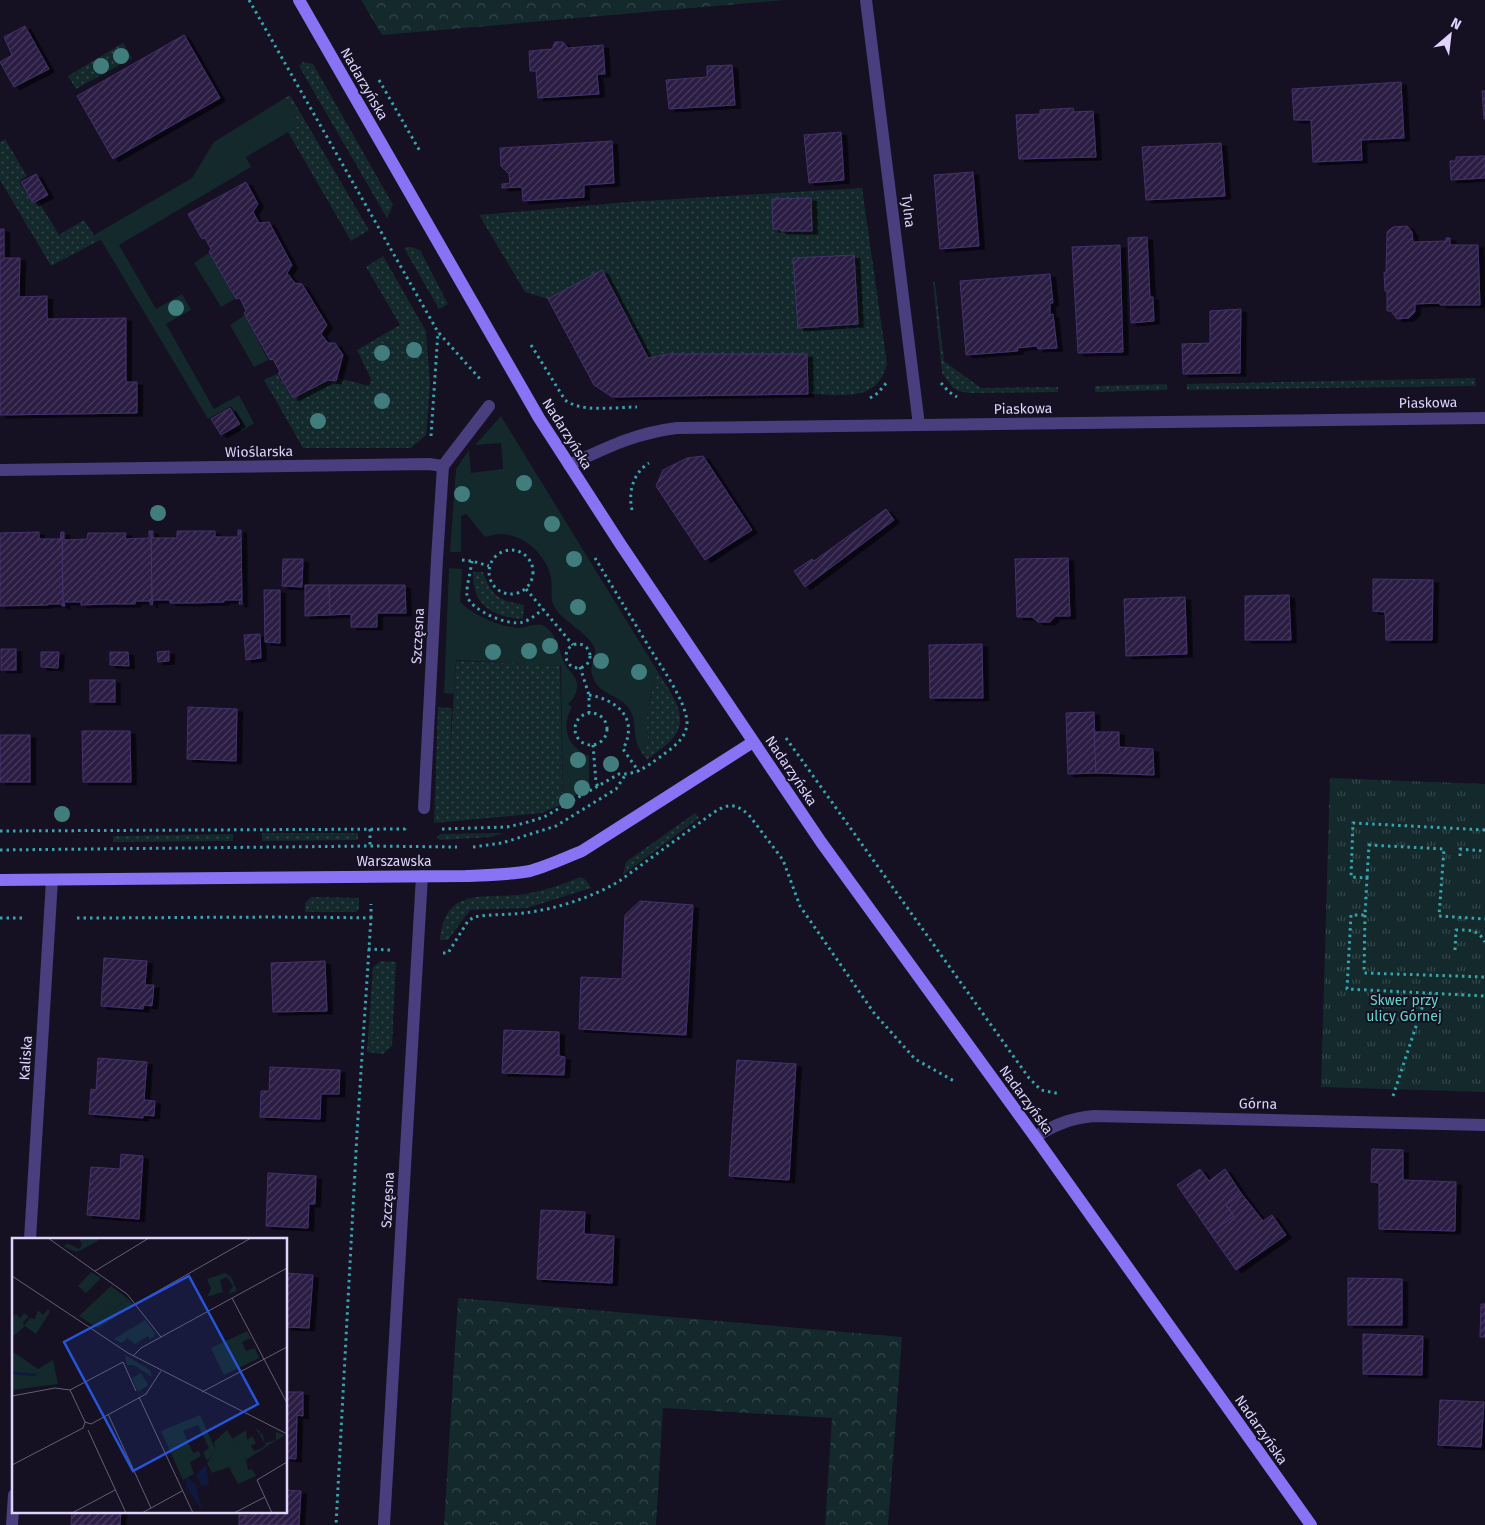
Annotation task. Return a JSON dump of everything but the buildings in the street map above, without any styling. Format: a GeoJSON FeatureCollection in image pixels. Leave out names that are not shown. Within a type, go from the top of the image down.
{"type":"FeatureCollection","features":[{"type":"Feature","properties":{"kind":"street","name":"Nadarzyńska"},"geometry":{"type":"LineString","coordinates":[[298,0],[534,410],[569,465],[753,742],[874,917],[1035,1137],[1310,1525]]}},
{"type":"Feature","properties":{"kind":"street","name":"Tylna"},"geometry":{"type":"LineString","coordinates":[[866,0],[919,425]]}},
{"type":"Feature","properties":{"kind":"street"},"geometry":{"type":"LineString","coordinates":[[444,466],[489,406]]}},
{"type":"Feature","properties":{"kind":"street","name":"Piaskowa"},"geometry":{"type":"LineString","coordinates":[[569,465],[625,439],[655,431],[677,428],[1485,418]]}},
{"type":"Feature","properties":{"kind":"street","name":"Wioślarska"},"geometry":{"type":"LineString","coordinates":[[0,470],[429,464],[444,466]]}},
{"type":"Feature","properties":{"kind":"street","name":"Szczęsna"},"geometry":{"type":"LineString","coordinates":[[424,808],[437,559],[444,466]]}},
{"type":"Feature","properties":{"kind":"street","name":"Warszawska"},"geometry":{"type":"LineString","coordinates":[[0,880],[422,876],[499,874],[529,871],[555,863],[582,850],[753,742]]}},
{"type":"Feature","properties":{"kind":"street","name":"Szczęsna"},"geometry":{"type":"LineString","coordinates":[[384,1525],[422,876]]}},
{"type":"Feature","properties":{"kind":"street","name":"Kaliska"},"geometry":{"type":"LineString","coordinates":[[30,1238],[52,880]]}},
{"type":"Feature","properties":{"kind":"street","name":"Górna"},"geometry":{"type":"LineString","coordinates":[[1035,1137],[1060,1122],[1094,1116],[1485,1125]]}},
{"type":"Feature","properties":{"kind":"street"},"geometry":{"type":"LineString","coordinates":[[12,1525],[13,1512]]}},
{"type":"Feature","properties":{"kind":"path"},"geometry":{"type":"LineString","coordinates":[[249,0],[438,332],[482,381]]}},
{"type":"Feature","properties":{"kind":"path"},"geometry":{"type":"LineString","coordinates":[[431,439],[438,332]]}},
{"type":"Feature","properties":{"kind":"path"},"geometry":{"type":"LineString","coordinates":[[528,341],[565,400],[571,405],[591,408],[643,407]]}},
{"type":"Feature","properties":{"kind":"path"},"geometry":{"type":"LineString","coordinates":[[938,378],[949,392],[958,397]]}},
{"type":"Feature","properties":{"kind":"path"},"geometry":{"type":"LineString","coordinates":[[862,401],[878,393],[888,379]]}},
{"type":"Feature","properties":{"kind":"path"},"geometry":{"type":"LineString","coordinates":[[633,514],[630,497],[632,485],[643,467]]}},
{"type":"Feature","properties":{"kind":"path"},"geometry":{"type":"LineString","coordinates":[[505,550],[520,552],[526,556],[531,562],[533,576],[526,588],[513,594],[499,591],[494,586],[488,573],[492,559],[505,550]]}},
{"type":"Feature","properties":{"kind":"path"},"geometry":{"type":"LineString","coordinates":[[472,561],[467,596],[473,606],[499,619],[515,623],[523,622],[543,610]]}},
{"type":"Feature","properties":{"kind":"path"},"geometry":{"type":"LineString","coordinates":[[526,588],[573,645]]}},
{"type":"Feature","properties":{"kind":"path"},"geometry":{"type":"LineString","coordinates":[[581,644],[589,652],[590,656],[587,664],[580,667],[570,665],[566,658],[568,650],[573,645],[581,644]]}},
{"type":"Feature","properties":{"kind":"path"},"geometry":{"type":"LineString","coordinates":[[580,667],[589,695],[589,713]]}},
{"type":"Feature","properties":{"kind":"path"},"geometry":{"type":"LineString","coordinates":[[438,829],[506,827],[525,823],[544,817],[619,774],[639,772],[679,742],[684,735],[687,721],[684,709],[670,681]]}},
{"type":"Feature","properties":{"kind":"path"},"geometry":{"type":"LineString","coordinates":[[589,695],[602,697],[623,711],[630,732],[623,749],[639,772]]}},
{"type":"Feature","properties":{"kind":"path"},"geometry":{"type":"LineString","coordinates":[[589,713],[594,713],[604,718],[608,728],[605,738],[593,745],[581,742],[575,733],[576,722],[579,718],[589,713]]}},
{"type":"Feature","properties":{"kind":"path"},"geometry":{"type":"LineString","coordinates":[[783,733],[1032,1082]]}},
{"type":"Feature","properties":{"kind":"path"},"geometry":{"type":"LineString","coordinates":[[593,745],[598,787]]}},
{"type":"Feature","properties":{"kind":"path"},"geometry":{"type":"LineString","coordinates":[[471,847],[502,843],[556,826],[616,790],[626,774]]}},
{"type":"Feature","properties":{"kind":"path"},"geometry":{"type":"LineString","coordinates":[[440,952],[448,953],[468,921],[474,917],[526,913],[585,898],[603,891],[724,805],[732,805],[743,809],[749,815],[783,860],[800,906],[874,1013],[915,1059],[954,1081]]}},
{"type":"Feature","properties":{"kind":"path"},"geometry":{"type":"LineString","coordinates":[[1367,878],[1351,877],[1354,823],[1485,830]]}},
{"type":"Feature","properties":{"kind":"path"},"geometry":{"type":"LineString","coordinates":[[0,831],[405,828]]}},
{"type":"Feature","properties":{"kind":"path"},"geometry":{"type":"LineString","coordinates":[[370,829],[370,851]]}},
{"type":"Feature","properties":{"kind":"path"},"geometry":{"type":"LineString","coordinates":[[1485,919],[1439,916],[1444,849],[1369,845],[1364,974],[1485,977]]}},
{"type":"Feature","properties":{"kind":"path"},"geometry":{"type":"LineString","coordinates":[[0,850],[370,846],[463,847]]}},
{"type":"Feature","properties":{"kind":"path"},"geometry":{"type":"LineString","coordinates":[[1460,856],[1460,850],[1485,851]]}},
{"type":"Feature","properties":{"kind":"path"},"geometry":{"type":"LineString","coordinates":[[336,1525],[356,1133],[371,898]]}},
{"type":"Feature","properties":{"kind":"path"},"geometry":{"type":"LineString","coordinates":[[1365,915],[1350,915],[1347,989],[1485,996]]}},
{"type":"Feature","properties":{"kind":"path"},"geometry":{"type":"LineString","coordinates":[[0,918],[240,918],[280,916],[371,918]]}},
{"type":"Feature","properties":{"kind":"path"},"geometry":{"type":"LineString","coordinates":[[1455,950],[1456,930],[1475,931],[1485,942]]}},
{"type":"Feature","properties":{"kind":"path"},"geometry":{"type":"LineString","coordinates":[[368,949],[398,950]]}},
{"type":"Feature","properties":{"kind":"path"},"geometry":{"type":"LineString","coordinates":[[1391,1102],[1427,993]]}},
{"type":"Feature","properties":{"kind":"green space"},"geometry":{"type":"Polygon","coordinates":[[[361,0],[785,0],[382,35],[361,0]]]}},
{"type":"Feature","properties":{"kind":"green space"},"geometry":{"type":"Polygon","coordinates":[[[123,43],[132,58],[76,89],[68,76],[123,43]]]}},
{"type":"Feature","properties":{"kind":"green space"},"geometry":{"type":"Polygon","coordinates":[[[303,62],[313,64],[393,205],[387,218],[299,66],[303,62]]]}},
{"type":"Feature","properties":{"kind":"green space"},"geometry":{"type":"Polygon","coordinates":[[[290,95],[369,230],[351,241],[288,132],[300,125],[285,98],[290,95]]]}},
{"type":"Feature","properties":{"kind":"green space"},"geometry":{"type":"Polygon","coordinates":[[[285,98],[300,125],[246,157],[251,167],[119,245],[156,309],[182,294],[191,310],[166,324],[214,409],[239,395],[254,423],[242,431],[239,428],[243,424],[231,406],[208,419],[101,240],[98,241],[94,235],[192,178],[214,142],[285,98]]]}},
{"type":"Feature","properties":{"kind":"green space"},"geometry":{"type":"Polygon","coordinates":[[[5,139],[27,176],[19,181],[33,204],[39,202],[59,235],[84,220],[98,241],[51,266],[0,180],[0,142],[5,139]]]}},
{"type":"Feature","properties":{"kind":"green space"},"geometry":{"type":"Polygon","coordinates":[[[862,188],[887,363],[876,385],[867,391],[845,395],[808,394],[807,354],[669,354],[648,358],[602,270],[548,299],[525,292],[479,215],[628,202],[862,188]]]}},
{"type":"Feature","properties":{"kind":"green space"},"geometry":{"type":"Polygon","coordinates":[[[411,247],[420,250],[448,304],[439,309],[404,248],[411,247]]]}},
{"type":"Feature","properties":{"kind":"green space"},"geometry":{"type":"Polygon","coordinates":[[[209,253],[235,299],[221,307],[194,263],[209,253]]]}},
{"type":"Feature","properties":{"kind":"green space"},"geometry":{"type":"Polygon","coordinates":[[[383,256],[426,331],[430,385],[426,435],[411,448],[303,448],[264,380],[277,374],[293,399],[328,380],[336,382],[338,378],[369,386],[371,379],[357,350],[400,325],[366,267],[383,256]]]}},
{"type":"Feature","properties":{"kind":"green space"},"geometry":{"type":"Polygon","coordinates":[[[933,282],[935,282],[944,361],[981,388],[1058,387],[1058,392],[969,393],[953,388],[942,373],[933,282]]]}},
{"type":"Feature","properties":{"kind":"green space"},"geometry":{"type":"Polygon","coordinates":[[[245,315],[268,360],[254,367],[230,325],[245,315]]]}},
{"type":"Feature","properties":{"kind":"green space"},"geometry":{"type":"Polygon","coordinates":[[[1475,378],[1476,386],[1187,390],[1187,384],[1475,378]]]}},
{"type":"Feature","properties":{"kind":"green space"},"geometry":{"type":"Polygon","coordinates":[[[1167,384],[1167,390],[1095,392],[1095,386],[1167,384]]]}},
{"type":"Feature","properties":{"kind":"green space"},"geometry":{"type":"Polygon","coordinates":[[[501,416],[658,672],[648,708],[649,744],[640,750],[630,710],[621,701],[599,687],[595,681],[591,670],[595,648],[585,635],[564,618],[553,605],[552,582],[549,570],[545,561],[533,547],[509,535],[498,534],[485,537],[466,514],[461,516],[461,552],[450,552],[456,469],[469,450],[471,473],[503,469],[501,443],[475,445],[501,416]]]}},
{"type":"Feature","properties":{"kind":"green space"},"geometry":{"type":"Polygon","coordinates":[[[449,568],[462,569],[460,602],[479,616],[495,623],[512,627],[522,628],[542,625],[547,628],[557,642],[566,666],[575,678],[577,689],[574,697],[568,704],[572,707],[568,715],[567,729],[571,742],[576,748],[589,756],[589,787],[563,804],[561,666],[456,660],[454,694],[444,693],[449,568]]]}},
{"type":"Feature","properties":{"kind":"green space"},"geometry":{"type":"Polygon","coordinates":[[[473,572],[483,572],[489,587],[498,596],[509,602],[524,605],[523,619],[502,615],[486,607],[476,593],[473,572]]]}},
{"type":"Feature","properties":{"kind":"green space"},"geometry":{"type":"Polygon","coordinates":[[[456,661],[560,665],[563,804],[542,813],[434,823],[438,707],[452,708],[450,758],[456,661]]]}},
{"type":"Feature","properties":{"kind":"green space"},"geometry":{"type":"Polygon","coordinates":[[[658,672],[672,695],[679,712],[679,729],[674,737],[647,760],[640,750],[649,744],[648,708],[658,672]]]}},
{"type":"Feature","properties":{"kind":"green space","name":"Skwer przy ulicy Górnej"},"geometry":{"type":"Polygon","coordinates":[[[1330,778],[1485,784],[1485,1092],[1321,1087],[1330,778]]]}},
{"type":"Feature","properties":{"kind":"green space"},"geometry":{"type":"Polygon","coordinates":[[[695,813],[699,818],[623,875],[626,862],[695,813]]]}},
{"type":"Feature","properties":{"kind":"green space"},"geometry":{"type":"Polygon","coordinates":[[[262,833],[358,833],[358,840],[262,841],[262,833]]]}},
{"type":"Feature","properties":{"kind":"green space"},"geometry":{"type":"Polygon","coordinates":[[[503,833],[491,837],[440,840],[437,837],[440,834],[503,833]]]}},
{"type":"Feature","properties":{"kind":"green space"},"geometry":{"type":"Polygon","coordinates":[[[233,834],[233,841],[113,842],[113,836],[233,834]]]}},
{"type":"Feature","properties":{"kind":"green space"},"geometry":{"type":"Polygon","coordinates":[[[581,877],[586,880],[591,888],[527,908],[470,910],[448,940],[440,940],[443,922],[450,910],[459,902],[483,896],[526,894],[554,887],[581,877]]]}},
{"type":"Feature","properties":{"kind":"green space"},"geometry":{"type":"Polygon","coordinates":[[[311,897],[359,898],[359,909],[356,912],[305,912],[305,903],[311,897]]]}},
{"type":"Feature","properties":{"kind":"green space"},"geometry":{"type":"Polygon","coordinates":[[[380,961],[396,962],[392,1046],[383,1054],[367,1052],[373,967],[380,961]]]}},
{"type":"Feature","properties":{"kind":"green space"},"geometry":{"type":"Polygon","coordinates":[[[458,1298],[902,1337],[888,1525],[825,1525],[832,1418],[663,1408],[656,1525],[444,1525],[458,1298]]]}}]}
